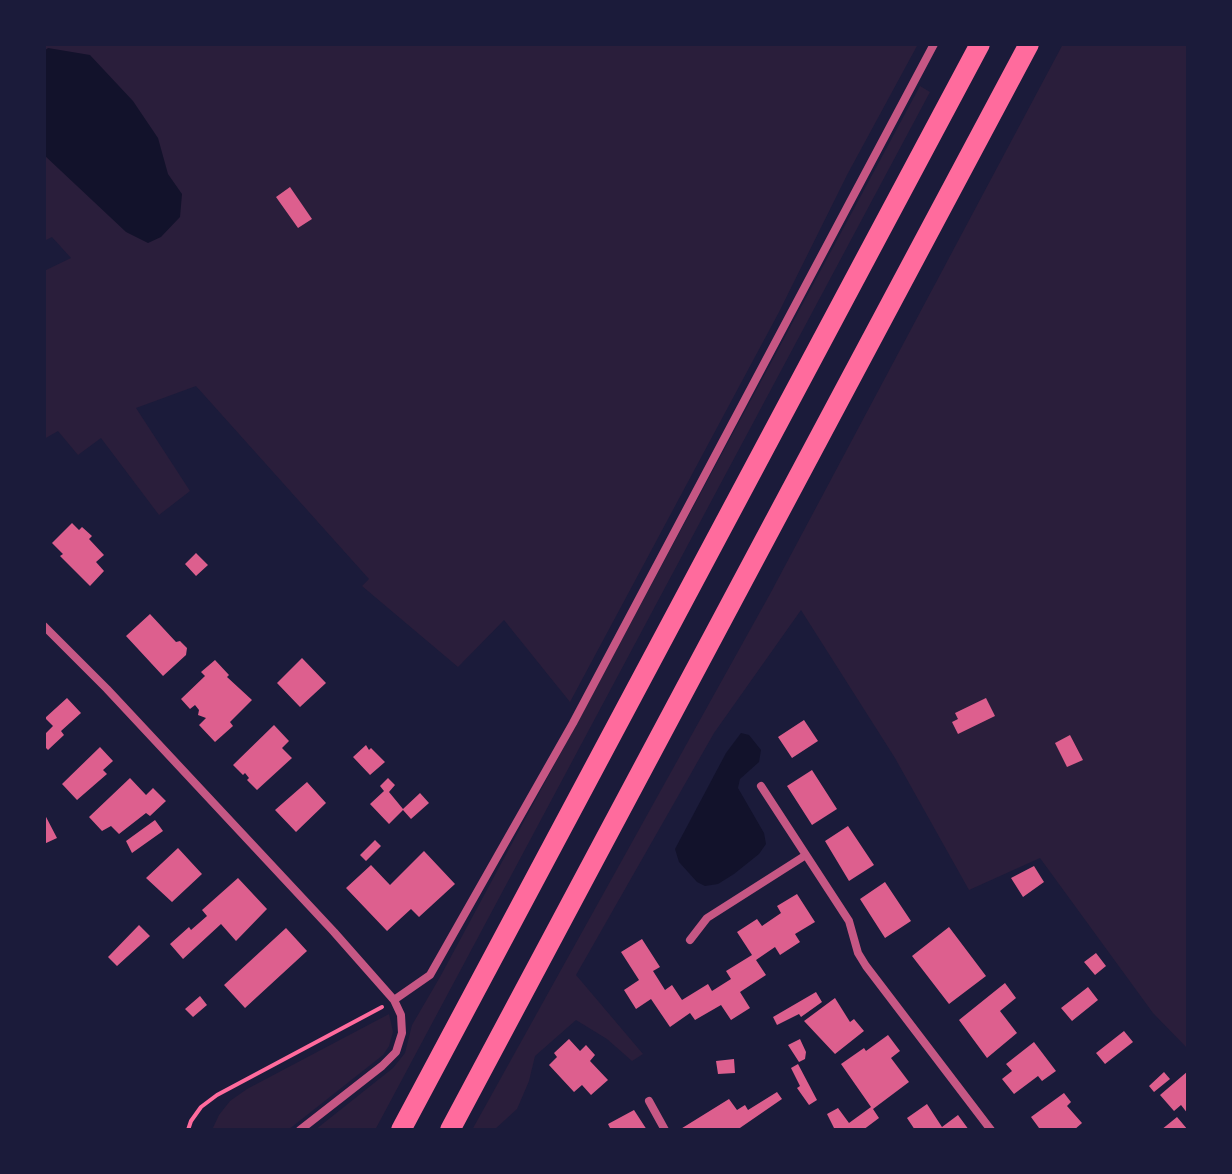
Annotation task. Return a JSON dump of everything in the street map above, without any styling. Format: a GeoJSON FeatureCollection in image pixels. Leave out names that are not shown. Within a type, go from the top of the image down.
{"type":"FeatureCollection","features":[{"type":"Feature","properties":{"kind":"highway"},"geometry":{"type":"LineString","coordinates":[[401,1130],[980,44]]}},
{"type":"Feature","properties":{"kind":"highway"},"geometry":{"type":"LineString","coordinates":[[450,1130],[1029,44]]}},
{"type":"Feature","properties":{"kind":"street"},"geometry":{"type":"LineString","coordinates":[[394,1000],[430,975],[565,736],[934,44]]}},
{"type":"Feature","properties":{"kind":"street"},"geometry":{"type":"LineString","coordinates":[[44,626],[107,689],[394,1000],[401,1015],[402,1033],[396,1052],[300,1130]]}},
{"type":"Feature","properties":{"kind":"street"},"geometry":{"type":"LineString","coordinates":[[761,786],[849,921],[861,959],[991,1130]]}},
{"type":"Feature","properties":{"kind":"street"},"geometry":{"type":"LineString","coordinates":[[690,940],[707,918],[806,855]]}},
{"type":"Feature","properties":{"kind":"street"},"geometry":{"type":"LineString","coordinates":[[649,1101],[665,1130]]}},
{"type":"Feature","properties":{"kind":"path"},"geometry":{"type":"LineString","coordinates":[[188,1130],[201,1107],[217,1095],[394,1000]]}},
{"type":"Feature","properties":{"kind":"shaded area"},"geometry":{"type":"Polygon","coordinates":[[[44,44],[918,44],[847,175],[779,312],[570,702],[504,620],[458,667],[362,586],[369,579],[196,386],[136,408],[190,491],[159,515],[101,438],[78,455],[58,431],[44,439],[44,271],[71,258],[52,237],[44,241],[44,44]]]}},
{"type":"Feature","properties":{"kind":"shaded area"},"geometry":{"type":"Polygon","coordinates":[[[1063,44],[1188,44],[1188,1049],[1153,1013],[1040,858],[969,890],[895,758],[801,610],[714,733],[576,975],[643,1054],[632,1061],[607,1039],[576,1020],[535,1056],[517,1109],[494,1130],[472,1130],[770,594],[1063,44]]]}},
{"type":"Feature","properties":{"kind":"shaded area"},"geometry":{"type":"Polygon","coordinates":[[[48,48],[90,55],[133,101],[158,138],[168,174],[182,194],[180,217],[161,237],[148,243],[126,232],[44,155],[44,51],[48,48]]]}},
{"type":"Feature","properties":{"kind":"shaded area"},"geometry":{"type":"Polygon","coordinates":[[[920,86],[930,92],[375,1130],[315,1130],[393,1068],[405,1053],[412,1025],[920,86]]]}},
{"type":"Feature","properties":{"kind":"shaded area"},"geometry":{"type":"Polygon","coordinates":[[[741,733],[749,735],[761,750],[759,762],[740,779],[738,788],[764,833],[766,844],[759,854],[734,874],[718,884],[705,886],[697,882],[679,862],[675,849],[726,753],[741,733]]]}},
{"type":"Feature","properties":{"kind":"shaded area"},"geometry":{"type":"Polygon","coordinates":[[[389,1014],[393,1032],[383,1055],[288,1130],[212,1130],[230,1101],[247,1089],[389,1014]]]}},
{"type":"Feature","properties":{"kind":"building"},"geometry":{"type":"Polygon","coordinates":[[[290,187],[312,219],[298,228],[276,197],[290,187]]]}},
{"type":"Feature","properties":{"kind":"building"},"geometry":{"type":"Polygon","coordinates":[[[72,523],[92,536],[89,539],[104,555],[96,562],[104,571],[90,586],[60,556],[63,554],[52,543],[72,523]]]}},
{"type":"Feature","properties":{"kind":"building"},"geometry":{"type":"Polygon","coordinates":[[[196,553],[208,565],[196,576],[185,564],[196,553]]]}},
{"type":"Feature","properties":{"kind":"building"},"geometry":{"type":"Polygon","coordinates":[[[150,614],[176,642],[180,641],[187,648],[186,655],[163,676],[126,636],[150,614]]]}},
{"type":"Feature","properties":{"kind":"building"},"geometry":{"type":"Polygon","coordinates":[[[302,658],[326,683],[300,707],[277,683],[302,658]]]}},
{"type":"Feature","properties":{"kind":"building"},"geometry":{"type":"Polygon","coordinates":[[[215,660],[229,675],[227,677],[252,700],[230,722],[233,726],[215,742],[199,725],[206,718],[198,715],[195,705],[190,709],[181,699],[205,676],[201,672],[215,660]]]}},
{"type":"Feature","properties":{"kind":"building"},"geometry":{"type":"Polygon","coordinates":[[[67,698],[81,713],[61,731],[64,735],[48,750],[44,746],[44,735],[53,726],[45,718],[67,698]]]}},
{"type":"Feature","properties":{"kind":"building"},"geometry":{"type":"Polygon","coordinates":[[[986,698],[995,716],[958,734],[952,722],[958,719],[955,713],[986,698]]]}},
{"type":"Feature","properties":{"kind":"building"},"geometry":{"type":"Polygon","coordinates":[[[804,720],[818,741],[792,758],[778,737],[804,720]]]}},
{"type":"Feature","properties":{"kind":"building"},"geometry":{"type":"Polygon","coordinates":[[[274,725],[289,741],[282,748],[292,758],[257,790],[247,780],[249,778],[245,773],[243,775],[233,765],[274,725]]]}},
{"type":"Feature","properties":{"kind":"building"},"geometry":{"type":"Polygon","coordinates":[[[1070,735],[1083,760],[1067,767],[1055,743],[1070,735]]]}},
{"type":"Feature","properties":{"kind":"building"},"geometry":{"type":"Polygon","coordinates":[[[366,745],[385,762],[370,775],[353,757],[366,745]]]}},
{"type":"Feature","properties":{"kind":"building"},"geometry":{"type":"Polygon","coordinates":[[[100,747],[113,761],[103,770],[107,774],[77,800],[62,784],[100,747]]]}},
{"type":"Feature","properties":{"kind":"building"},"geometry":{"type":"Polygon","coordinates":[[[812,770],[837,809],[812,825],[787,786],[812,770]]]}},
{"type":"Feature","properties":{"kind":"building"},"geometry":{"type":"Polygon","coordinates":[[[130,778],[146,795],[153,788],[166,801],[150,816],[146,813],[119,834],[111,826],[102,831],[89,817],[130,778]]]}},
{"type":"Feature","properties":{"kind":"building"},"geometry":{"type":"Polygon","coordinates":[[[388,778],[395,785],[389,792],[403,809],[420,793],[429,803],[411,819],[403,810],[389,824],[370,804],[384,791],[380,786],[388,778]]]}},
{"type":"Feature","properties":{"kind":"building"},"geometry":{"type":"Polygon","coordinates":[[[307,782],[326,803],[296,832],[275,810],[307,782]]]}},
{"type":"Feature","properties":{"kind":"building"},"geometry":{"type":"Polygon","coordinates":[[[44,813],[57,838],[44,844],[44,813]]]}},
{"type":"Feature","properties":{"kind":"building"},"geometry":{"type":"Polygon","coordinates":[[[155,820],[163,831],[132,853],[126,841],[155,820]]]}},
{"type":"Feature","properties":{"kind":"building"},"geometry":{"type":"Polygon","coordinates":[[[848,826],[874,865],[849,881],[825,841],[848,826]]]}},
{"type":"Feature","properties":{"kind":"building"},"geometry":{"type":"Polygon","coordinates":[[[375,840],[381,846],[366,861],[360,855],[375,840]]]}},
{"type":"Feature","properties":{"kind":"building"},"geometry":{"type":"Polygon","coordinates":[[[178,848],[202,874],[172,902],[146,878],[178,848]]]}},
{"type":"Feature","properties":{"kind":"building"},"geometry":{"type":"Polygon","coordinates":[[[424,851],[455,884],[419,917],[411,909],[387,931],[346,888],[371,865],[390,885],[424,851]]]}},
{"type":"Feature","properties":{"kind":"building"},"geometry":{"type":"Polygon","coordinates":[[[1034,866],[1044,882],[1023,897],[1011,878],[1034,866]]]}},
{"type":"Feature","properties":{"kind":"building"},"geometry":{"type":"Polygon","coordinates":[[[238,878],[267,909],[236,941],[221,924],[183,959],[170,944],[207,916],[202,910],[238,878]]]}},
{"type":"Feature","properties":{"kind":"building"},"geometry":{"type":"Polygon","coordinates":[[[885,882],[911,921],[885,938],[860,899],[885,882]]]}},
{"type":"Feature","properties":{"kind":"building"},"geometry":{"type":"Polygon","coordinates":[[[797,894],[815,922],[795,934],[800,942],[780,955],[775,947],[756,960],[766,975],[740,992],[750,1008],[731,1020],[721,1005],[695,1020],[690,1013],[670,1027],[651,999],[636,1009],[624,990],[639,980],[621,952],[642,939],[660,967],[653,971],[665,990],[672,985],[682,1000],[708,984],[712,991],[731,979],[726,971],[752,955],[737,932],[757,919],[762,926],[781,913],[777,906],[797,894]]]}},
{"type":"Feature","properties":{"kind":"building"},"geometry":{"type":"Polygon","coordinates":[[[139,925],[150,936],[117,966],[108,957],[139,925]]]}},
{"type":"Feature","properties":{"kind":"building"},"geometry":{"type":"Polygon","coordinates":[[[949,927],[986,976],[949,1004],[912,956],[949,927]]]}},
{"type":"Feature","properties":{"kind":"building"},"geometry":{"type":"Polygon","coordinates":[[[286,928],[307,951],[245,1008],[224,985],[286,928]]]}},
{"type":"Feature","properties":{"kind":"building"},"geometry":{"type":"Polygon","coordinates":[[[1096,953],[1106,966],[1095,975],[1084,962],[1096,953]]]}},
{"type":"Feature","properties":{"kind":"building"},"geometry":{"type":"Polygon","coordinates":[[[1005,983],[1016,998],[1000,1011],[1017,1033],[987,1058],[959,1020],[1005,983]]]}},
{"type":"Feature","properties":{"kind":"building"},"geometry":{"type":"Polygon","coordinates":[[[1088,987],[1098,1000],[1072,1021],[1061,1008],[1088,987]]]}},
{"type":"Feature","properties":{"kind":"building"},"geometry":{"type":"Polygon","coordinates":[[[816,992],[822,1002],[801,1017],[799,1014],[777,1025],[773,1017],[816,992]]]}},
{"type":"Feature","properties":{"kind":"building"},"geometry":{"type":"Polygon","coordinates":[[[200,996],[207,1005],[193,1017],[185,1009],[200,996]]]}},
{"type":"Feature","properties":{"kind":"building"},"geometry":{"type":"Polygon","coordinates":[[[835,998],[850,1022],[854,1019],[864,1031],[835,1054],[804,1021],[835,998]]]}},
{"type":"Feature","properties":{"kind":"building"},"geometry":{"type":"Polygon","coordinates":[[[1124,1031],[1133,1042],[1105,1064],[1096,1053],[1124,1031]]]}},
{"type":"Feature","properties":{"kind":"building"},"geometry":{"type":"Polygon","coordinates":[[[888,1035],[900,1051],[891,1058],[909,1082],[873,1109],[879,1118],[863,1130],[835,1130],[827,1114],[838,1108],[849,1123],[871,1107],[841,1064],[888,1035]]]}},
{"type":"Feature","properties":{"kind":"building"},"geometry":{"type":"Polygon","coordinates":[[[569,1039],[580,1051],[586,1045],[595,1055],[590,1061],[608,1080],[591,1095],[582,1085],[574,1092],[549,1065],[557,1057],[554,1053],[569,1039]]]}},
{"type":"Feature","properties":{"kind":"building"},"geometry":{"type":"Polygon","coordinates":[[[800,1039],[806,1052],[805,1059],[799,1062],[788,1045],[800,1039]]]}},
{"type":"Feature","properties":{"kind":"building"},"geometry":{"type":"Polygon","coordinates":[[[1034,1042],[1056,1071],[1042,1081],[1038,1076],[1014,1094],[1002,1079],[1012,1071],[1006,1064],[1034,1042]]]}},
{"type":"Feature","properties":{"kind":"building"},"geometry":{"type":"Polygon","coordinates":[[[734,1059],[735,1073],[718,1074],[716,1061],[734,1059]]]}},
{"type":"Feature","properties":{"kind":"building"},"geometry":{"type":"Polygon","coordinates":[[[798,1064],[817,1100],[809,1105],[797,1088],[800,1086],[791,1068],[798,1064]]]}},
{"type":"Feature","properties":{"kind":"building"},"geometry":{"type":"Polygon","coordinates":[[[1188,1071],[1188,1114],[1181,1105],[1174,1111],[1160,1095],[1188,1071]]]}},
{"type":"Feature","properties":{"kind":"building"},"geometry":{"type":"Polygon","coordinates":[[[1164,1072],[1170,1079],[1154,1092],[1149,1086],[1164,1072]]]}},
{"type":"Feature","properties":{"kind":"building"},"geometry":{"type":"Polygon","coordinates":[[[777,1092],[782,1099],[737,1130],[679,1130],[729,1099],[737,1110],[745,1105],[748,1110],[777,1092]]]}},
{"type":"Feature","properties":{"kind":"building"},"geometry":{"type":"Polygon","coordinates":[[[1064,1093],[1071,1102],[1067,1106],[1082,1123],[1074,1130],[1039,1128],[1031,1117],[1064,1093]]]}},
{"type":"Feature","properties":{"kind":"building"},"geometry":{"type":"Polygon","coordinates":[[[927,1104],[942,1127],[958,1115],[969,1130],[915,1130],[907,1118],[927,1104]]]}},
{"type":"Feature","properties":{"kind":"building"},"geometry":{"type":"Polygon","coordinates":[[[634,1110],[647,1130],[611,1130],[608,1124],[634,1110]]]}},
{"type":"Feature","properties":{"kind":"building"},"geometry":{"type":"Polygon","coordinates":[[[1177,1117],[1188,1130],[1161,1130],[1177,1117]]]}}]}
